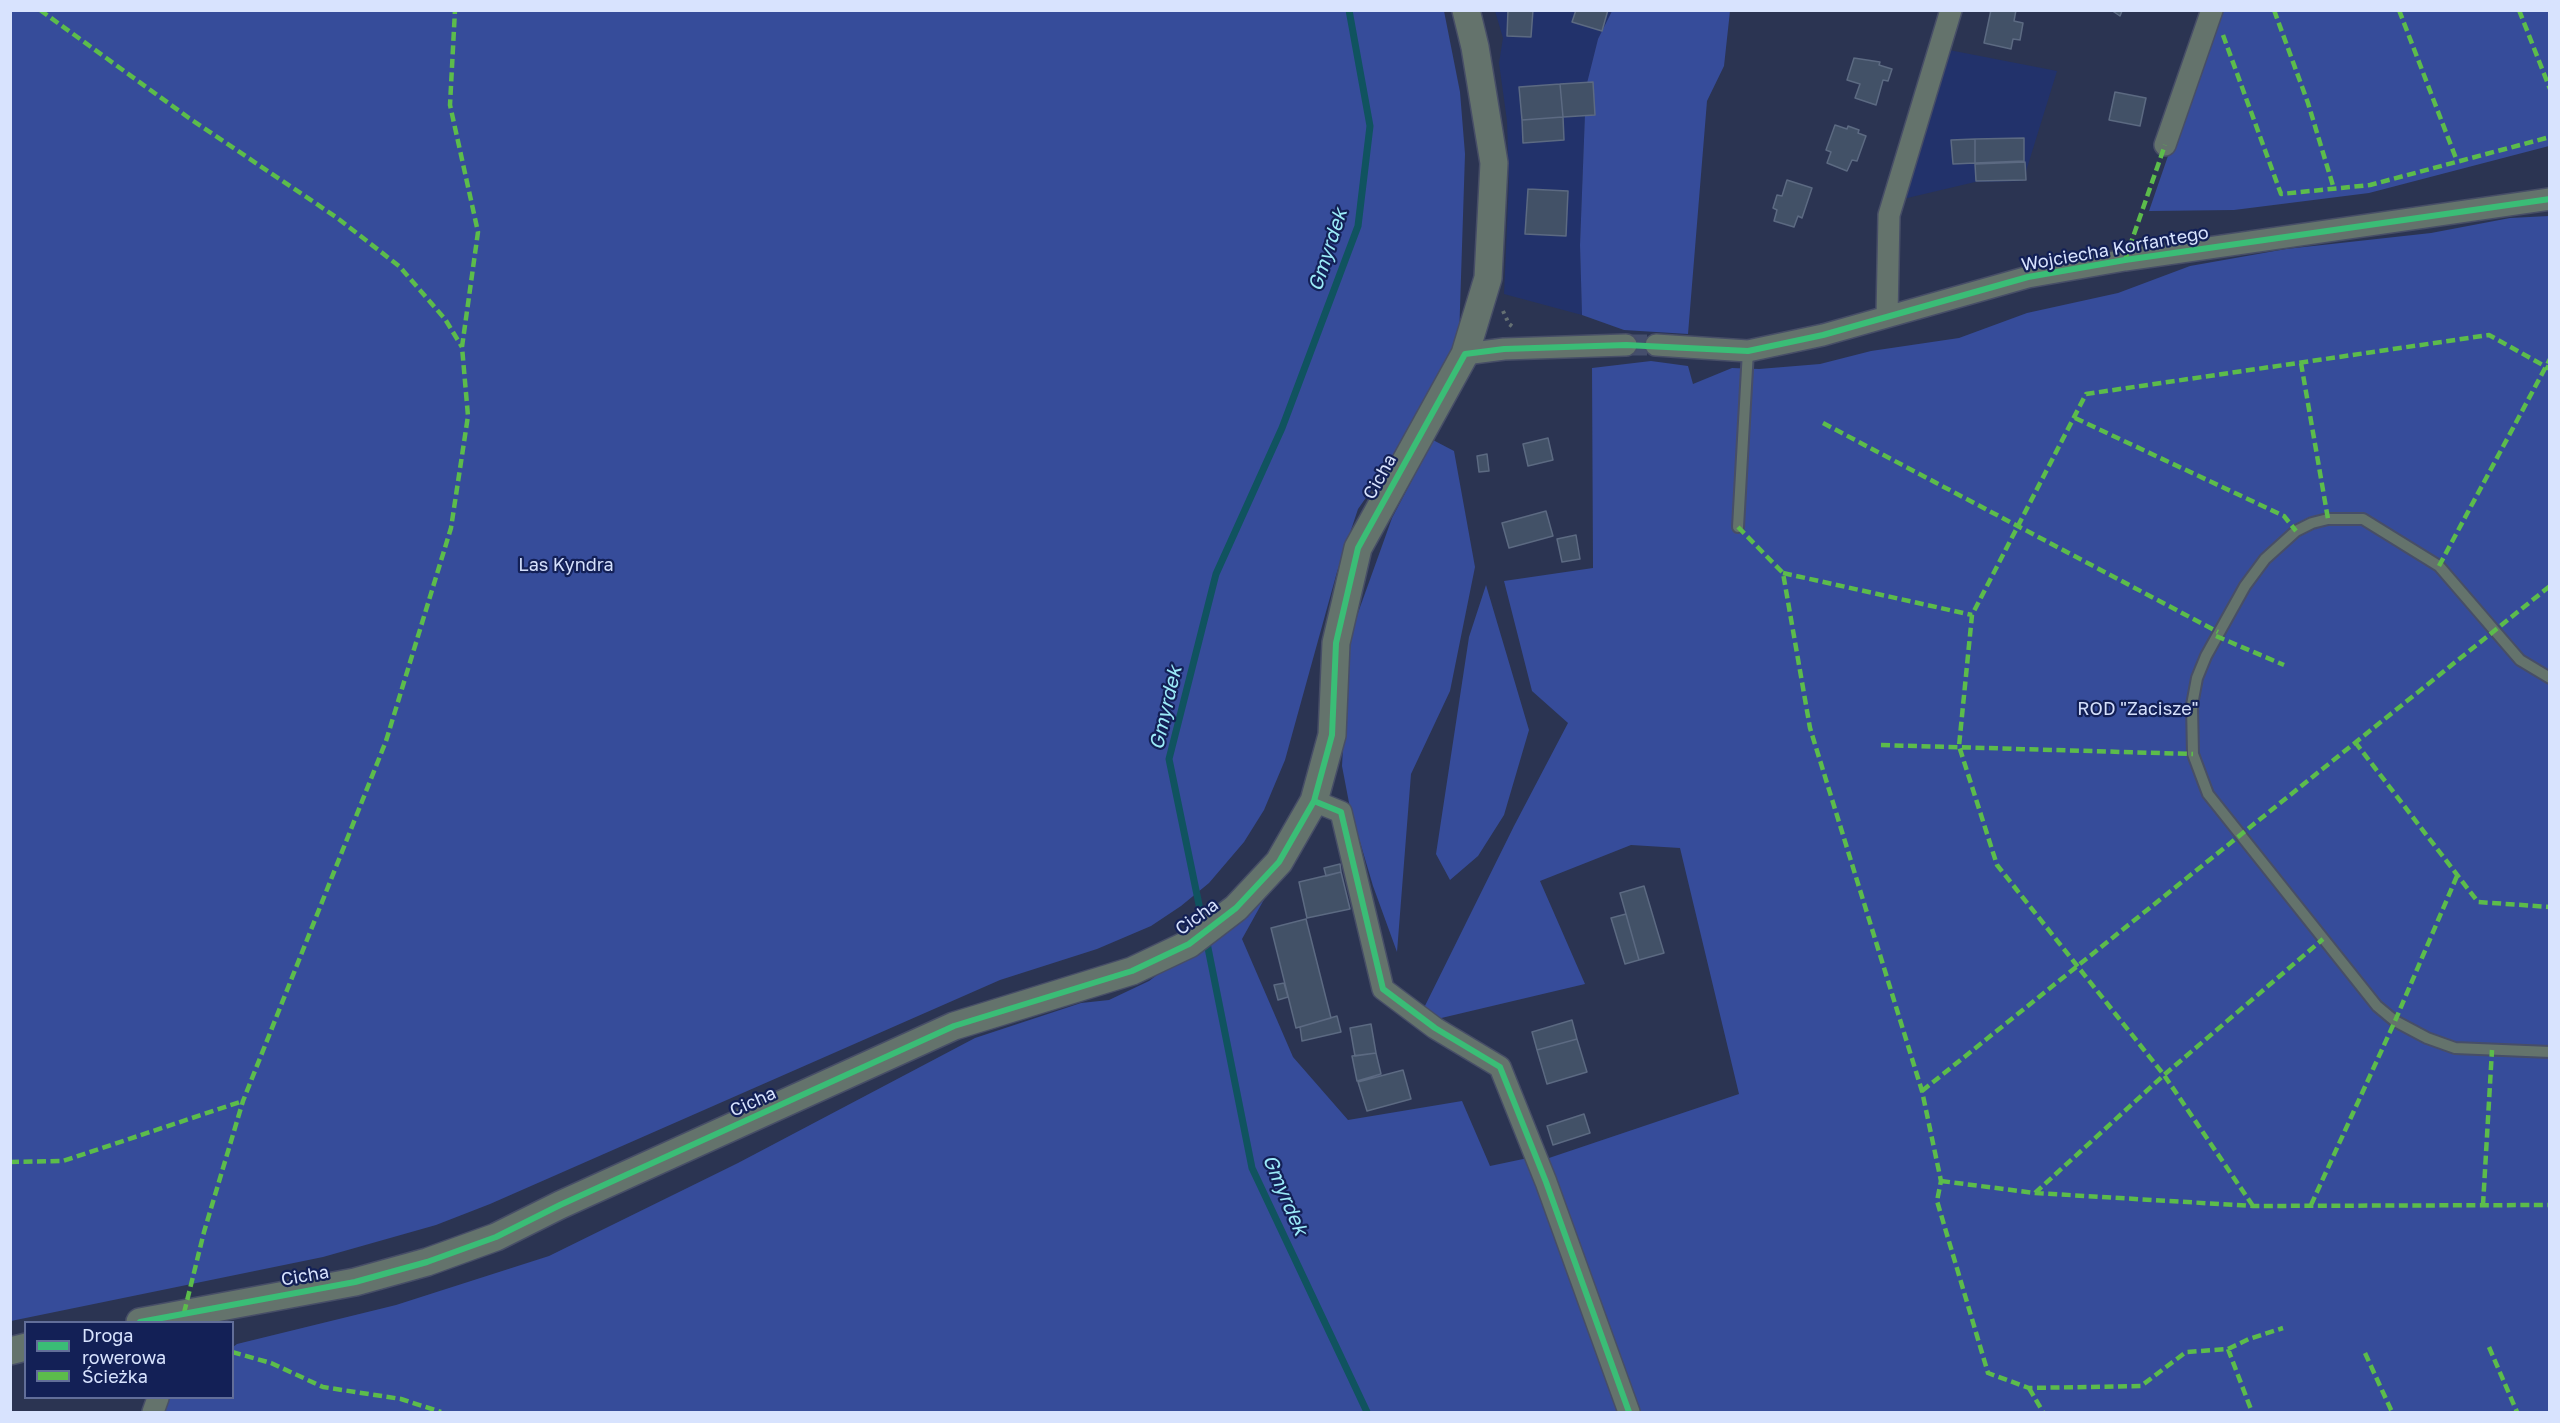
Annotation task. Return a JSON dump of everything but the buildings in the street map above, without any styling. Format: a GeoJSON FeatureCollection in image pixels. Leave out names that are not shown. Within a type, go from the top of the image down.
{"type":"FeatureCollection","features":[{"type":"Feature","properties":{"kind":"street","name":"Cicha"},"geometry":{"type":"LineString","coordinates":[[157,1321],[183,1318],[355,1282],[427,1262],[496,1237],[560,1205],[954,1026],[1132,971],[1191,943],[1236,908],[1279,862],[1314,801],[1332,735],[1336,644],[1358,548],[1465,354],[1488,278],[1494,163],[1475,47],[1466,10]]}},
{"type":"Feature","properties":{"kind":"street"},"geometry":{"type":"LineString","coordinates":[[1887,316],[1889,215],[1951,10]]}},
{"type":"Feature","properties":{"kind":"street"},"geometry":{"type":"LineString","coordinates":[[2164,145],[2212,10]]}},
{"type":"Feature","properties":{"kind":"street","name":"Wojciecha Korfantego"},"geometry":{"type":"LineString","coordinates":[[1656,345],[1749,351],[1823,335],[2028,277],[2125,260],[2550,199]]}},
{"type":"Feature","properties":{"kind":"street"},"geometry":{"type":"LineString","coordinates":[[1465,354],[1504,349],[1626,345]]}},
{"type":"Feature","properties":{"kind":"street"},"geometry":{"type":"LineString","coordinates":[[1314,801],[1341,812],[1383,989],[1435,1029],[1500,1067],[1546,1182],[1629,1413]]}},
{"type":"Feature","properties":{"kind":"lane"},"geometry":{"type":"LineString","coordinates":[[1738,527],[1749,351]]}},
{"type":"Feature","properties":{"kind":"lane"},"geometry":{"type":"LineString","coordinates":[[2550,678],[2520,660],[2439,566],[2372,523],[2362,519],[2340,518],[2312,522],[2296,531],[2265,559],[2245,586],[2218,632],[2197,678],[2192,705],[2193,754],[2208,794],[2377,1006],[2395,1021],[2427,1038],[2455,1048],[2550,1052]]}},
{"type":"Feature","properties":{"kind":"shaded area"},"geometry":{"type":"Polygon","coordinates":[[[1495,11],[1612,11],[1598,39],[1586,87],[1580,245],[1582,315],[1504,294],[1509,182],[1507,121],[1499,63],[1503,38],[1495,11]]]}},
{"type":"Feature","properties":{"kind":"shaded area"},"geometry":{"type":"Polygon","coordinates":[[[1949,50],[2057,71],[2023,181],[1975,182],[1903,199],[1949,50]]]}},
{"type":"Feature","properties":{"kind":"green space","name":"Las Kyndra"},"geometry":{"type":"Polygon","coordinates":[[[11,11],[1444,11],[1460,92],[1465,154],[1459,339],[1413,431],[1358,509],[1337,572],[1285,760],[1264,810],[1244,842],[1209,883],[1181,906],[1151,926],[1097,949],[1000,980],[490,1204],[436,1225],[323,1257],[11,1321],[11,11]]]}},
{"type":"Feature","properties":{"kind":"green space"},"geometry":{"type":"Polygon","coordinates":[[[1612,11],[1730,11],[1724,66],[1707,101],[1688,334],[1624,330],[1582,315],[1580,245],[1586,87],[1598,39],[1612,11]]]}},
{"type":"Feature","properties":{"kind":"green space"},"geometry":{"type":"Polygon","coordinates":[[[2218,11],[2549,11],[2549,146],[2369,193],[2234,210],[2149,211],[2218,11]]]}},
{"type":"Feature","properties":{"kind":"green space","name":"ROD \"Zacisze\""},"geometry":{"type":"Polygon","coordinates":[[[2549,216],[2549,1412],[1637,1412],[1546,1159],[1739,1094],[1680,848],[1631,845],[1540,881],[1585,984],[1416,1024],[1568,723],[1532,691],[1504,581],[1593,568],[1592,368],[1651,361],[1688,366],[1693,384],[1732,368],[1759,369],[1820,364],[1871,351],[1959,338],[2027,313],[2118,293],[2190,266],[2286,249],[2431,233],[2510,218],[2549,216]]]}},
{"type":"Feature","properties":{"kind":"green space"},"geometry":{"type":"Polygon","coordinates":[[[1433,440],[1454,451],[1475,567],[1450,691],[1411,774],[1397,952],[1373,886],[1350,808],[1342,766],[1349,638],[1392,518],[1433,440]]]}},
{"type":"Feature","properties":{"kind":"green space"},"geometry":{"type":"Polygon","coordinates":[[[1486,585],[1529,730],[1504,815],[1478,856],[1450,880],[1436,854],[1469,637],[1486,585]]]}},
{"type":"Feature","properties":{"kind":"green space"},"geometry":{"type":"Polygon","coordinates":[[[1281,869],[1242,939],[1293,1057],[1348,1120],[1462,1101],[1490,1166],[1528,1158],[1619,1412],[165,1412],[169,1399],[234,1399],[234,1346],[237,1344],[396,1305],[549,1256],[738,1163],[975,1038],[1081,1003],[1109,1000],[1149,981],[1232,919],[1281,869]]]}},
{"type":"Feature","properties":{"kind":"waterway","name":"Gmyrdek"},"geometry":{"type":"LineString","coordinates":[[1203,924],[1169,759],[1216,574],[1282,428],[1358,226],[1370,126],[1349,10]]}},
{"type":"Feature","properties":{"kind":"waterway","name":"Gmyrdek"},"geometry":{"type":"LineString","coordinates":[[1206,938],[1252,1168],[1367,1412]]}},
{"type":"Feature","properties":{"kind":"tunnel"},"geometry":{"type":"LineString","coordinates":[[1626,345],[1656,345]]}},
{"type":"Feature","properties":{"kind":"marked path"},"geometry":{"type":"LineString","coordinates":[[40,10],[189,118],[336,217],[399,266],[445,319],[462,347]]}},
{"type":"Feature","properties":{"kind":"marked path"},"geometry":{"type":"LineString","coordinates":[[184,1313],[204,1232],[243,1101],[386,741],[451,528],[468,416],[462,347],[478,232],[450,105],[455,10]]}},
{"type":"Feature","properties":{"kind":"marked path"},"geometry":{"type":"LineString","coordinates":[[2274,10],[2308,103],[2334,189]]}},
{"type":"Feature","properties":{"kind":"marked path"},"geometry":{"type":"LineString","coordinates":[[2399,10],[2457,161]]}},
{"type":"Feature","properties":{"kind":"marked path"},"geometry":{"type":"LineString","coordinates":[[2519,10],[2550,89]]}},
{"type":"Feature","properties":{"kind":"marked path"},"geometry":{"type":"LineString","coordinates":[[2223,35],[2281,194],[2370,185],[2550,137]]}},
{"type":"Feature","properties":{"kind":"marked path"},"geometry":{"type":"LineString","coordinates":[[2125,260],[2165,145]]}},
{"type":"Feature","properties":{"kind":"marked path"},"geometry":{"type":"LineString","coordinates":[[2253,1206],[2164,1075],[1997,865],[1959,746],[1972,615],[2086,394],[2489,335],[2550,369]]}},
{"type":"Feature","properties":{"kind":"marked path"},"geometry":{"type":"LineString","coordinates":[[2439,566],[2550,359]]}},
{"type":"Feature","properties":{"kind":"marked path"},"geometry":{"type":"LineString","coordinates":[[2301,363],[2328,519]]}},
{"type":"Feature","properties":{"kind":"marked path"},"geometry":{"type":"LineString","coordinates":[[2075,418],[2284,516],[2296,531]]}},
{"type":"Feature","properties":{"kind":"marked path"},"geometry":{"type":"LineString","coordinates":[[1823,423],[2218,632]]}},
{"type":"Feature","properties":{"kind":"marked path"},"geometry":{"type":"LineString","coordinates":[[1738,527],[1783,573],[1810,728],[1922,1091],[1941,1181],[1937,1201],[1988,1373],[2029,1388],[2141,1386],[2186,1352],[2228,1349],[2249,1339],[2283,1328]]}},
{"type":"Feature","properties":{"kind":"marked path"},"geometry":{"type":"LineString","coordinates":[[1783,573],[1972,615]]}},
{"type":"Feature","properties":{"kind":"marked path"},"geometry":{"type":"LineString","coordinates":[[1922,1091],[2550,586]]}},
{"type":"Feature","properties":{"kind":"marked path"},"geometry":{"type":"LineString","coordinates":[[2216,636],[2284,665]]}},
{"type":"Feature","properties":{"kind":"marked path"},"geometry":{"type":"LineString","coordinates":[[2355,742],[2478,902],[2550,907]]}},
{"type":"Feature","properties":{"kind":"marked path"},"geometry":{"type":"LineString","coordinates":[[1881,745],[2193,754]]}},
{"type":"Feature","properties":{"kind":"marked path"},"geometry":{"type":"LineString","coordinates":[[2311,1205],[2395,1021],[2457,876]]}},
{"type":"Feature","properties":{"kind":"marked path"},"geometry":{"type":"LineString","coordinates":[[2035,1193],[2164,1075],[2323,939]]}},
{"type":"Feature","properties":{"kind":"marked path"},"geometry":{"type":"LineString","coordinates":[[2483,1205],[2492,1050]]}},
{"type":"Feature","properties":{"kind":"marked path"},"geometry":{"type":"LineString","coordinates":[[10,1162],[63,1161],[243,1101]]}},
{"type":"Feature","properties":{"kind":"marked path"},"geometry":{"type":"LineString","coordinates":[[1941,1181],[2035,1193],[2253,1206],[2550,1205]]}},
{"type":"Feature","properties":{"kind":"marked path"},"geometry":{"type":"LineString","coordinates":[[2489,1347],[2517,1412]]}},
{"type":"Feature","properties":{"kind":"marked path"},"geometry":{"type":"LineString","coordinates":[[2228,1349],[2252,1412]]}},
{"type":"Feature","properties":{"kind":"marked path"},"geometry":{"type":"LineString","coordinates":[[234,1353],[271,1363],[323,1387],[401,1399],[441,1412]]}},
{"type":"Feature","properties":{"kind":"marked path"},"geometry":{"type":"LineString","coordinates":[[2365,1353],[2392,1412]]}},
{"type":"Feature","properties":{"kind":"marked path"},"geometry":{"type":"LineString","coordinates":[[2029,1388],[2043,1412]]}},
{"type":"Feature","properties":{"kind":"cycle path"},"geometry":{"type":"LineString","coordinates":[[145,1321],[355,1282],[427,1262],[496,1237],[560,1205],[954,1026],[1132,971],[1189,944],[1236,908],[1279,862],[1314,801],[1332,735],[1336,643],[1358,548],[1465,354],[1504,349],[1626,345],[1748,351],[1823,335],[2028,277],[2125,260],[2550,199]]}},
{"type":"Feature","properties":{"kind":"cycle path"},"geometry":{"type":"LineString","coordinates":[[1314,801],[1341,812],[1383,989],[1435,1028],[1500,1067],[1546,1182],[1629,1412]]}}]}
